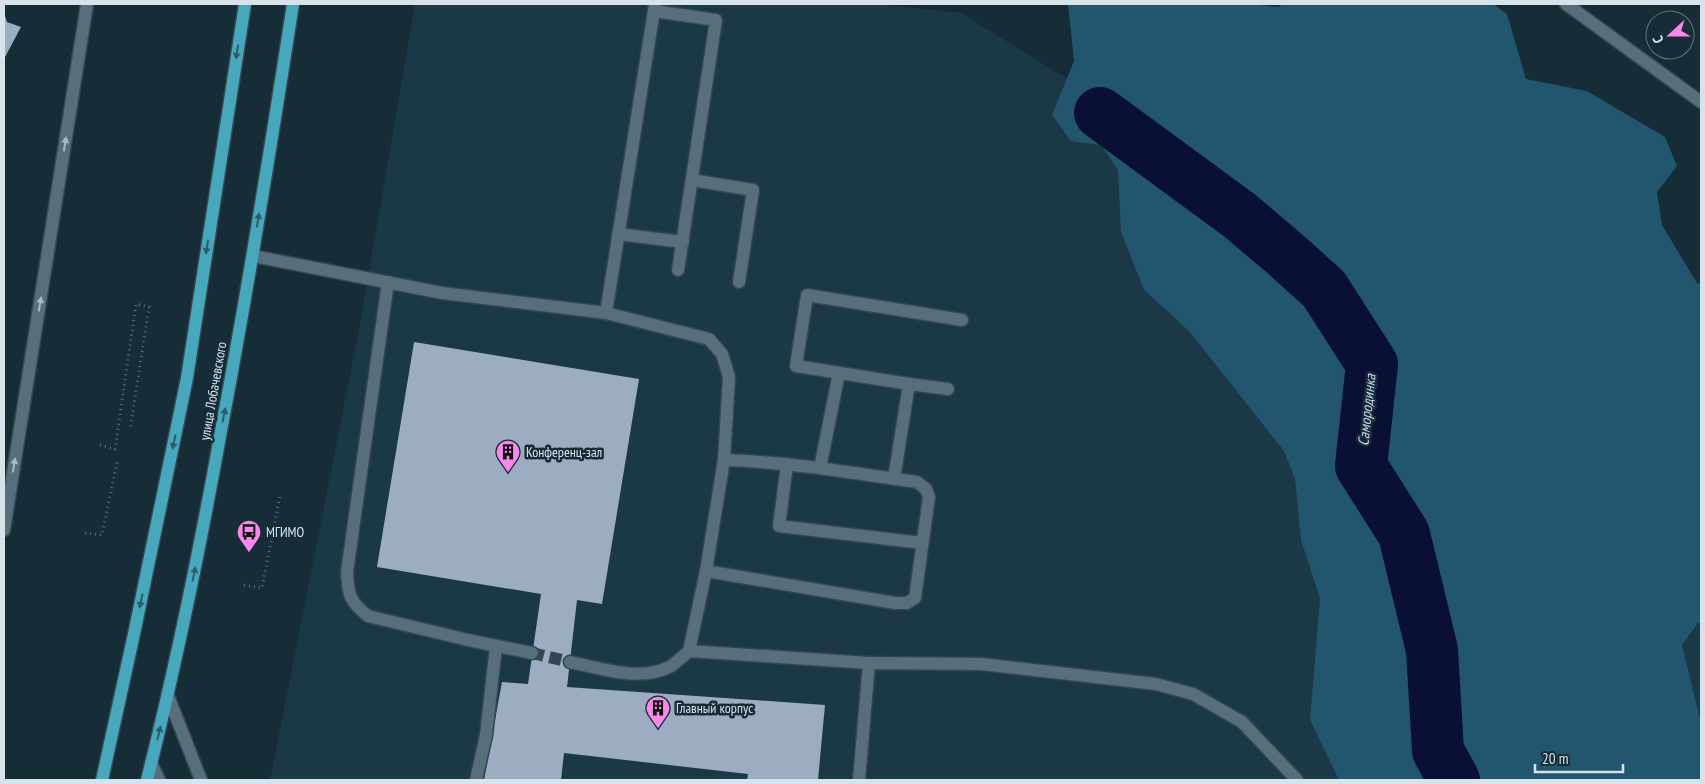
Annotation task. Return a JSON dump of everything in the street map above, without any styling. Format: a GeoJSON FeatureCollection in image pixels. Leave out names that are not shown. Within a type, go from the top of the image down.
{"type":"FeatureCollection","features":[{"type":"Feature","properties":{"kind":"main road","name":"улица Лобачевского"},"geometry":{"type":"LineString","coordinates":[[102,780],[187,378],[245,4]]}},
{"type":"Feature","properties":{"kind":"main road","name":"улица Лобачевского"},"geometry":{"type":"LineString","coordinates":[[147,780],[168,696],[202,535],[253,256],[293,4]]}},
{"type":"Feature","properties":{"kind":"lane"},"geometry":{"type":"LineString","coordinates":[[4,530],[87,4]]}},
{"type":"Feature","properties":{"kind":"lane"},"geometry":{"type":"LineString","coordinates":[[1566,4],[1701,102]]}},
{"type":"Feature","properties":{"kind":"lane"},"geometry":{"type":"LineString","coordinates":[[606,313],[655,7],[716,20],[678,270]]}},
{"type":"Feature","properties":{"kind":"lane"},"geometry":{"type":"LineString","coordinates":[[692,180],[753,190],[739,282]]}},
{"type":"Feature","properties":{"kind":"lane"},"geometry":{"type":"LineString","coordinates":[[618,234],[683,242]]}},
{"type":"Feature","properties":{"kind":"lane"},"geometry":{"type":"LineString","coordinates":[[253,256],[442,293],[606,313],[709,339],[722,354],[729,377],[724,460],[706,571],[689,651],[671,666],[649,673],[634,674],[570,662]]}},
{"type":"Feature","properties":{"kind":"lane"},"geometry":{"type":"LineString","coordinates":[[388,282],[347,572],[348,591],[355,606],[368,616],[532,653]]}},
{"type":"Feature","properties":{"kind":"lane"},"geometry":{"type":"LineString","coordinates":[[948,389],[796,366],[807,295],[962,320]]}},
{"type":"Feature","properties":{"kind":"lane"},"geometry":{"type":"LineString","coordinates":[[820,468],[839,373]]}},
{"type":"Feature","properties":{"kind":"lane"},"geometry":{"type":"LineString","coordinates":[[894,479],[909,384]]}},
{"type":"Feature","properties":{"kind":"lane"},"geometry":{"type":"LineString","coordinates":[[706,571],[895,603],[907,603],[915,598],[929,498],[926,489],[917,482],[787,464],[724,460]]}},
{"type":"Feature","properties":{"kind":"lane"},"geometry":{"type":"LineString","coordinates":[[787,464],[779,526],[922,543]]}},
{"type":"Feature","properties":{"kind":"lane"},"geometry":{"type":"LineString","coordinates":[[476,780],[486,735],[496,646]]}},
{"type":"Feature","properties":{"kind":"lane"},"geometry":{"type":"LineString","coordinates":[[689,651],[869,663],[982,664],[1156,684],[1192,694],[1242,722],[1296,780]]}},
{"type":"Feature","properties":{"kind":"lane"},"geometry":{"type":"LineString","coordinates":[[859,780],[869,663]]}},
{"type":"Feature","properties":{"kind":"lane"},"geometry":{"type":"LineString","coordinates":[[168,696],[201,780]]}},
{"type":"Feature","properties":{"kind":"lane"},"geometry":{"type":"LineString","coordinates":[[151,763],[159,780]]}},
{"type":"Feature","properties":{"kind":"path"},"geometry":{"type":"LineString","coordinates":[[100,446],[115,449],[136,304],[148,307],[130,430]]}},
{"type":"Feature","properties":{"kind":"path"},"geometry":{"type":"LineString","coordinates":[[85,533],[102,534],[117,462]]}},
{"type":"Feature","properties":{"kind":"path"},"geometry":{"type":"LineString","coordinates":[[244,585],[262,588],[280,496]]}},
{"type":"Feature","properties":{"kind":"shaded area"},"geometry":{"type":"Polygon","coordinates":[[[415,4],[877,4],[961,13],[1701,472],[1701,780],[270,780],[359,329],[415,4]]]}},
{"type":"Feature","properties":{"kind":"shaded area"},"geometry":{"type":"Polygon","coordinates":[[[1068,4],[1247,4],[1279,7],[1282,4],[1493,4],[1507,14],[1526,79],[1587,91],[1665,137],[1677,166],[1657,192],[1662,225],[1697,283],[1701,284],[1701,623],[1698,623],[1682,645],[1701,723],[1701,780],[1339,780],[1310,720],[1320,598],[1301,540],[1295,479],[1284,451],[1189,331],[1144,290],[1121,232],[1118,170],[1101,145],[1071,141],[1052,115],[1074,61],[1068,4]]]}},
{"type":"Feature","properties":{"kind":"building"},"geometry":{"type":"Polygon","coordinates":[[[4,13],[7,22],[21,27],[4,59],[4,13]]]}},
{"type":"Feature","properties":{"kind":"building","name":"Конференц-зал"},"geometry":{"type":"Polygon","coordinates":[[[414,342],[639,379],[602,604],[577,600],[567,687],[825,705],[818,780],[747,780],[748,774],[564,753],[561,780],[484,780],[502,682],[528,684],[541,594],[377,567],[414,342]]]}},
{"type":"Feature","properties":{"kind":"waterway","name":"Самородинка"},"geometry":{"type":"LineString","coordinates":[[1100,113],[1239,215],[1324,289],[1372,364],[1361,466],[1404,534],[1432,650],[1438,751],[1454,780]]}},
{"type":"Feature","properties":{"kind":"tunnel"},"geometry":{"type":"LineString","coordinates":[[532,653],[570,662]]}},
{"type":"Feature","properties":{"kind":"place","name":"Конференц-зал"},"geometry":{"type":"Point","coordinates":[508,473]}},
{"type":"Feature","properties":{"kind":"place","name":"МГИМО"},"geometry":{"type":"Point","coordinates":[249,553]}},
{"type":"Feature","properties":{"kind":"place","name":"Главный корпус"},"geometry":{"type":"Point","coordinates":[658,729]}}]}
